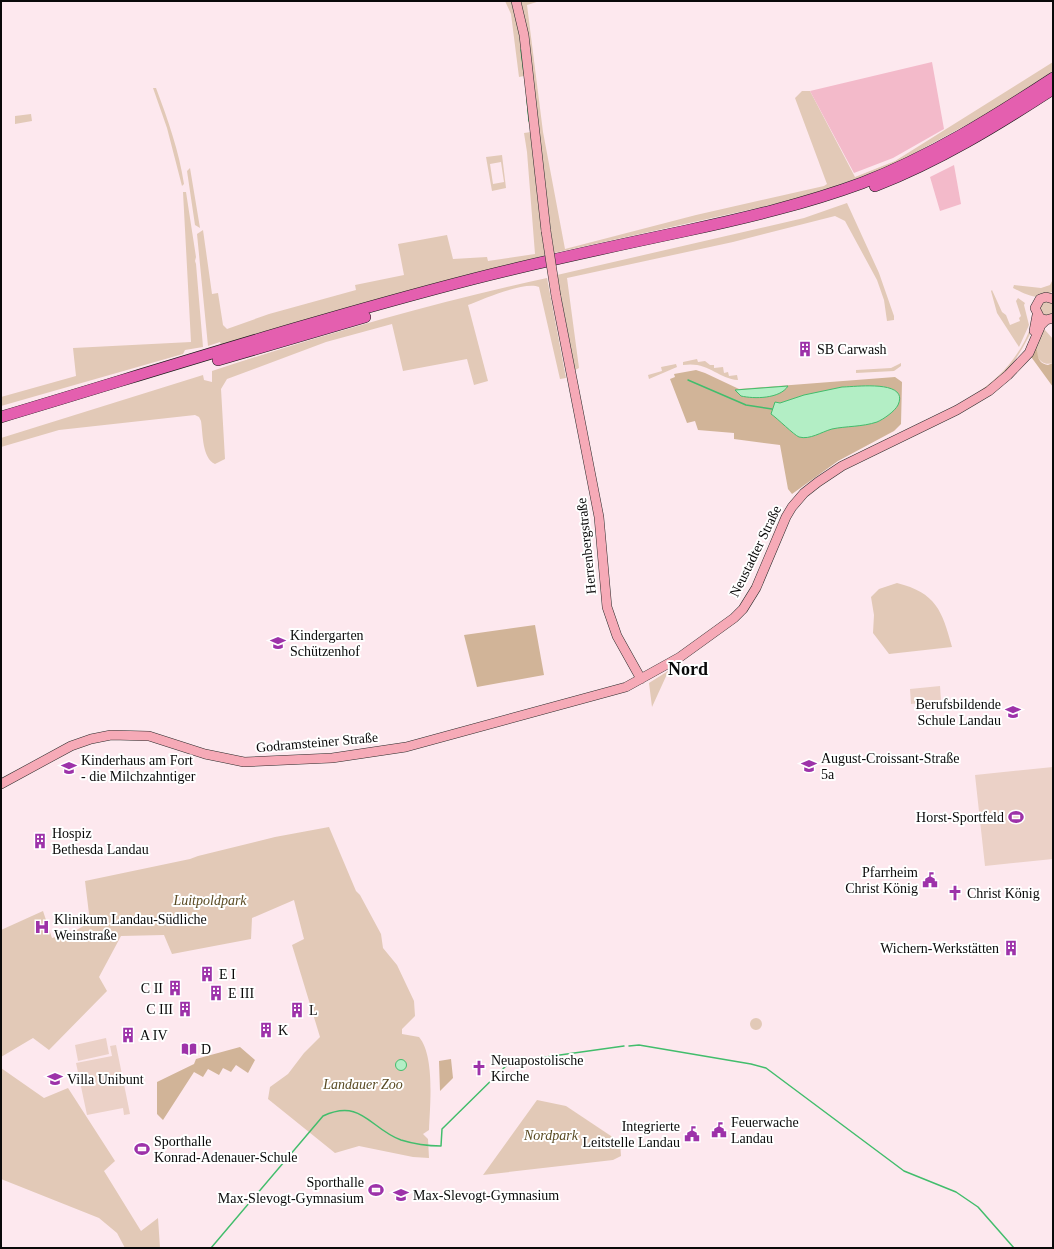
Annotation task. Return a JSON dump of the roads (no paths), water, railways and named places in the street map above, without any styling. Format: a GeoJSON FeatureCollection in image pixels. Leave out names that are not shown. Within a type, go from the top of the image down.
{"type":"FeatureCollection","features":[{"type":"Feature","properties":{"kind":"highway"},"geometry":{"type":"LineString","coordinates":[[1,417],[444,287],[532,264],[751,216],[825,196],[888,172],[932,152],[988,120],[1053,78]]}},
{"type":"Feature","properties":{"kind":"highway"},"geometry":{"type":"LineString","coordinates":[[1,424],[438,296],[534,271],[760,221],[827,203],[891,179],[949,152],[993,128],[1053,89]]}},
{"type":"Feature","properties":{"kind":"main road","name":"Herrenbergstraße"},"geometry":{"type":"LineString","coordinates":[[516,1],[524,35],[546,231],[556,296],[601,530],[604,584],[608,611],[617,636],[641,679]]}},
{"type":"Feature","properties":{"kind":"main road","name":"Neustadter Straße"},"geometry":{"type":"LineString","coordinates":[[1018,364],[1035,327],[1038,315],[1035,308],[1038,301],[1043,298],[1052,297]]}},
{"type":"Feature","properties":{"kind":"main road"},"geometry":{"type":"LineString","coordinates":[[1038,315],[1050,320]]}},
{"type":"Feature","properties":{"kind":"main road","name":"Neustadter Straße"},"geometry":{"type":"LineString","coordinates":[[641,679],[680,657],[707,639],[743,609],[756,588],[786,517],[804,493],[824,477],[842,466],[978,399],[1000,383],[1018,364],[1028,353],[1041,325],[1050,320]]}},
{"type":"Feature","properties":{"kind":"main road","name":"Godramsteiner Straße"},"geometry":{"type":"LineString","coordinates":[[1,784],[71,746],[103,736],[120,734],[149,736],[212,756],[244,762],[332,758],[414,745],[626,687],[641,679]]}},
{"type":"Feature","properties":{"kind":"waterway"},"geometry":{"type":"LineString","coordinates":[[521,50],[524,73]]}},
{"type":"Feature","properties":{"kind":"waterway"},"geometry":{"type":"LineString","coordinates":[[527,99],[529,121]]}},
{"type":"Feature","properties":{"kind":"waterway"},"geometry":{"type":"LineString","coordinates":[[688,380],[746,405],[772,409]]}},
{"type":"Feature","properties":{"kind":"waterway"},"geometry":{"type":"LineString","coordinates":[[629,1046],[639,1045],[751,1064],[766,1068],[904,1171],[956,1192],[978,1207],[1014,1248]]}},
{"type":"Feature","properties":{"kind":"waterway"},"geometry":{"type":"LineString","coordinates":[[211,1248],[323,1116],[336,1111],[357,1113],[390,1135],[401,1140],[411,1143],[441,1146],[442,1129],[510,1062],[624,1046]]}},
{"type":"Feature","properties":{"kind":"place","name":"SB Carwash"},"geometry":{"type":"Point","coordinates":[805,349]}},
{"type":"Feature","properties":{"kind":"place","name":"Kindergarten Schützenhof"},"geometry":{"type":"Point","coordinates":[278,643]}},
{"type":"Feature","properties":{"kind":"place","name":"Berufsbildende Schule Landau"},"geometry":{"type":"Point","coordinates":[1013,712]}},
{"type":"Feature","properties":{"kind":"place","name":"August-Croissant-Straße 5a"},"geometry":{"type":"Point","coordinates":[809,766]}},
{"type":"Feature","properties":{"kind":"place","name":"Kinderhaus am Fort - die Milchzahntiger"},"geometry":{"type":"Point","coordinates":[69,768]}},
{"type":"Feature","properties":{"kind":"place","name":"Horst-Sportfeld"},"geometry":{"type":"Point","coordinates":[1016,817]}},
{"type":"Feature","properties":{"kind":"place","name":"Hospiz Bethesda Landau"},"geometry":{"type":"Point","coordinates":[40,841]}},
{"type":"Feature","properties":{"kind":"place","name":"Pfarrheim Christ König"},"geometry":{"type":"Point","coordinates":[930,880]}},
{"type":"Feature","properties":{"kind":"place","name":"Christ König"},"geometry":{"type":"Point","coordinates":[955,893]}},
{"type":"Feature","properties":{"kind":"place","name":"Klinikum Landau-Südliche Weinstraße"},"geometry":{"type":"Point","coordinates":[42,927]}},
{"type":"Feature","properties":{"kind":"place","name":"Wichern-Werkstätten"},"geometry":{"type":"Point","coordinates":[1011,948]}},
{"type":"Feature","properties":{"kind":"place","name":"E I"},"geometry":{"type":"Point","coordinates":[207,974]}},
{"type":"Feature","properties":{"kind":"place","name":"C II"},"geometry":{"type":"Point","coordinates":[175,988]}},
{"type":"Feature","properties":{"kind":"place","name":"E III"},"geometry":{"type":"Point","coordinates":[216,993]}},
{"type":"Feature","properties":{"kind":"place","name":"C III"},"geometry":{"type":"Point","coordinates":[185,1009]}},
{"type":"Feature","properties":{"kind":"place","name":"L"},"geometry":{"type":"Point","coordinates":[297,1010]}},
{"type":"Feature","properties":{"kind":"place","name":"K"},"geometry":{"type":"Point","coordinates":[266,1030]}},
{"type":"Feature","properties":{"kind":"place","name":"A IV"},"geometry":{"type":"Point","coordinates":[128,1035]}},
{"type":"Feature","properties":{"kind":"place","name":"D"},"geometry":{"type":"Point","coordinates":[189,1049]}},
{"type":"Feature","properties":{"kind":"place","name":"Neuapostolische Kirche"},"geometry":{"type":"Point","coordinates":[479,1068]}},
{"type":"Feature","properties":{"kind":"place","name":"Villa Unibunt"},"geometry":{"type":"Point","coordinates":[55,1079]}},
{"type":"Feature","properties":{"kind":"place","name":"Feuerwache Landau"},"geometry":{"type":"Point","coordinates":[719,1130]}},
{"type":"Feature","properties":{"kind":"place","name":"Integrierte Leitstelle Landau"},"geometry":{"type":"Point","coordinates":[692,1134]}},
{"type":"Feature","properties":{"kind":"place","name":"Sporthalle Konrad-Adenauer-Schule"},"geometry":{"type":"Point","coordinates":[142,1149]}},
{"type":"Feature","properties":{"kind":"place","name":"Sporthalle Max-Slevogt-Gymnasium"},"geometry":{"type":"Point","coordinates":[376,1190]}},
{"type":"Feature","properties":{"kind":"place","name":"Max-Slevogt-Gymnasium"},"geometry":{"type":"Point","coordinates":[401,1195]}},
{"type":"Feature","properties":{"kind":"district","name":"Nord"},"geometry":{"type":"Point","coordinates":[688,669]}},
{"type":"Feature","properties":{"kind":"park label","name":"Luitpoldpark"},"geometry":{"type":"Point","coordinates":[210,900]}},
{"type":"Feature","properties":{"kind":"park label","name":"Landauer Zoo"},"geometry":{"type":"Point","coordinates":[363,1084]}},
{"type":"Feature","properties":{"kind":"park label","name":"Nordpark"},"geometry":{"type":"Point","coordinates":[551,1135]}}]}
